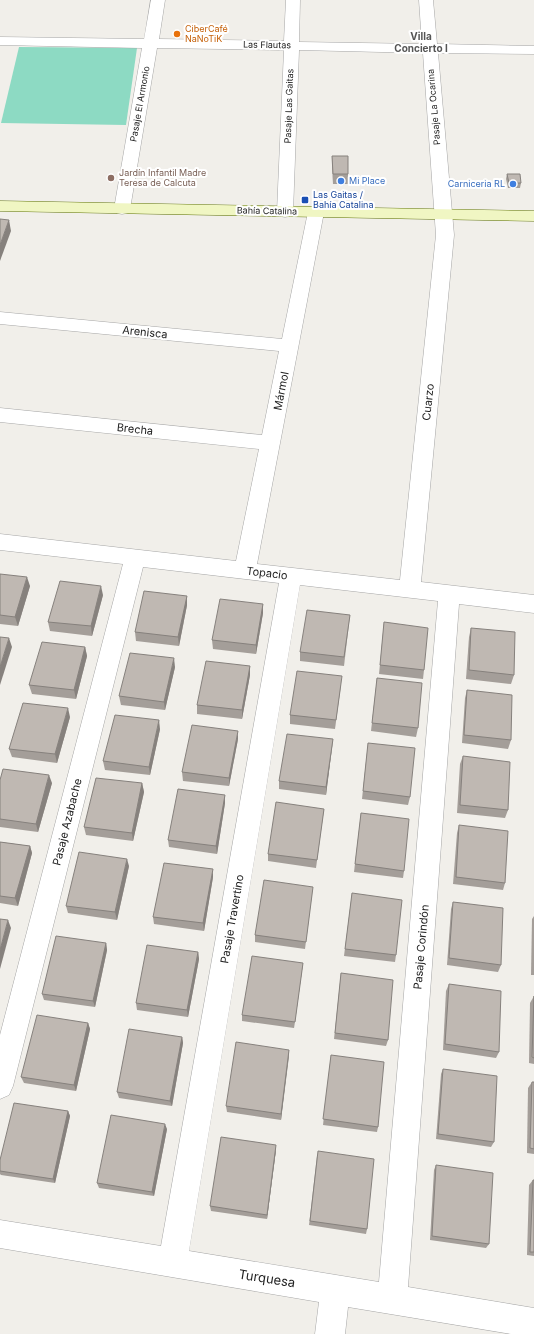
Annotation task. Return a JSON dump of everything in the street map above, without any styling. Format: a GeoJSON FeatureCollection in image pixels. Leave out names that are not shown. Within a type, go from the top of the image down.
{"type":"FeatureCollection","features":[{"type":"Feature","properties":{"kind":"street","name":"Pasaje El Armonio"},"geometry":{"type":"LineString","coordinates":[[122,209],[158,0]]}},
{"type":"Feature","properties":{"kind":"street","name":"Pasaje Las Gaitas"},"geometry":{"type":"LineString","coordinates":[[285,212],[293,0]]}},
{"type":"Feature","properties":{"kind":"street","name":"Pasaje La Ocarina"},"geometry":{"type":"LineString","coordinates":[[426,0],[443,214]]}},
{"type":"Feature","properties":{"kind":"street","name":"Las Flautas"},"geometry":{"type":"LineString","coordinates":[[0,41],[534,50]]}},
{"type":"Feature","properties":{"kind":"street","name":"Bahía Catalina"},"geometry":{"type":"LineString","coordinates":[[0,206],[534,216]]}},
{"type":"Feature","properties":{"kind":"street","name":"Mármol"},"geometry":{"type":"LineString","coordinates":[[245,570],[316,212]]}},
{"type":"Feature","properties":{"kind":"street","name":"Cuarzo"},"geometry":{"type":"LineString","coordinates":[[410,589],[445,235],[443,214]]}},
{"type":"Feature","properties":{"kind":"street","name":"Arenisca"},"geometry":{"type":"LineString","coordinates":[[0,318],[290,346]]}},
{"type":"Feature","properties":{"kind":"street","name":"Brecha"},"geometry":{"type":"LineString","coordinates":[[0,415],[270,443]]}},
{"type":"Feature","properties":{"kind":"street","name":"Topacio"},"geometry":{"type":"LineString","coordinates":[[0,542],[534,604]]}},
{"type":"Feature","properties":{"kind":"street","name":"Pasaje Azabache"},"geometry":{"type":"LineString","coordinates":[[0,1086],[135,558]]}},
{"type":"Feature","properties":{"kind":"street","name":"Pasaje Travertino"},"geometry":{"type":"LineString","coordinates":[[173,1263],[291,576]]}},
{"type":"Feature","properties":{"kind":"street","name":"Pasaje Corindón"},"geometry":{"type":"LineString","coordinates":[[392,1299],[450,594]]}},
{"type":"Feature","properties":{"kind":"street","name":"Turquesa"},"geometry":{"type":"LineString","coordinates":[[0,1234],[534,1323]]}},
{"type":"Feature","properties":{"kind":"street"},"geometry":{"type":"LineString","coordinates":[[330,1334],[335,1290]]}},
{"type":"Feature","properties":{"kind":"green space"},"geometry":{"type":"Polygon","coordinates":[[[19,47],[137,48],[126,125],[1,123],[19,47]]]}},
{"type":"Feature","properties":{"kind":"building"},"geometry":{"type":"Polygon","coordinates":[[[332,156],[348,156],[348,174],[333,174],[332,156]]]}},
{"type":"Feature","properties":{"kind":"building"},"geometry":{"type":"Polygon","coordinates":[[[507,174],[520,174],[521,183],[509,183],[507,174]]]}},
{"type":"Feature","properties":{"kind":"building"},"geometry":{"type":"Polygon","coordinates":[[[0,219],[9,220],[0,245],[0,219]]]}},
{"type":"Feature","properties":{"kind":"building"},"geometry":{"type":"Polygon","coordinates":[[[0,574],[27,577],[15,617],[0,615],[0,574]]]}},
{"type":"Feature","properties":{"kind":"building"},"geometry":{"type":"Polygon","coordinates":[[[60,581],[101,586],[91,626],[48,622],[60,581]]]}},
{"type":"Feature","properties":{"kind":"building"},"geometry":{"type":"Polygon","coordinates":[[[144,591],[187,596],[178,637],[135,632],[144,591]]]}},
{"type":"Feature","properties":{"kind":"building"},"geometry":{"type":"Polygon","coordinates":[[[220,599],[263,604],[256,645],[212,640],[220,599]]]}},
{"type":"Feature","properties":{"kind":"building"},"geometry":{"type":"Polygon","coordinates":[[[307,610],[350,615],[344,657],[300,652],[307,610]]]}},
{"type":"Feature","properties":{"kind":"building"},"geometry":{"type":"Polygon","coordinates":[[[384,622],[428,628],[424,670],[380,665],[384,622]]]}},
{"type":"Feature","properties":{"kind":"building"},"geometry":{"type":"Polygon","coordinates":[[[471,628],[515,632],[514,675],[469,670],[471,628]]]}},
{"type":"Feature","properties":{"kind":"building"},"geometry":{"type":"Polygon","coordinates":[[[0,637],[9,638],[0,667],[0,637]]]}},
{"type":"Feature","properties":{"kind":"building"},"geometry":{"type":"Polygon","coordinates":[[[42,642],[85,647],[74,690],[29,685],[42,642]]]}},
{"type":"Feature","properties":{"kind":"building"},"geometry":{"type":"Polygon","coordinates":[[[130,653],[174,658],[164,702],[119,696],[130,653]]]}},
{"type":"Feature","properties":{"kind":"building"},"geometry":{"type":"Polygon","coordinates":[[[206,661],[250,666],[242,710],[197,705],[206,661]]]}},
{"type":"Feature","properties":{"kind":"building"},"geometry":{"type":"Polygon","coordinates":[[[297,671],[342,676],[336,720],[290,715],[297,671]]]}},
{"type":"Feature","properties":{"kind":"building"},"geometry":{"type":"Polygon","coordinates":[[[377,678],[422,683],[418,728],[372,723],[377,678]]]}},
{"type":"Feature","properties":{"kind":"building"},"geometry":{"type":"Polygon","coordinates":[[[467,690],[512,695],[511,740],[464,735],[467,690]]]}},
{"type":"Feature","properties":{"kind":"building"},"geometry":{"type":"Polygon","coordinates":[[[23,703],[68,708],[55,754],[9,749],[23,703]]]}},
{"type":"Feature","properties":{"kind":"building"},"geometry":{"type":"Polygon","coordinates":[[[115,715],[159,720],[149,767],[103,761],[115,715]]]}},
{"type":"Feature","properties":{"kind":"building"},"geometry":{"type":"Polygon","coordinates":[[[192,725],[238,731],[229,778],[182,772],[192,725]]]}},
{"type":"Feature","properties":{"kind":"building"},"geometry":{"type":"Polygon","coordinates":[[[287,734],[333,739],[326,787],[279,781],[287,734]]]}},
{"type":"Feature","properties":{"kind":"building"},"geometry":{"type":"Polygon","coordinates":[[[368,743],[415,748],[410,797],[363,791],[368,743]]]}},
{"type":"Feature","properties":{"kind":"building"},"geometry":{"type":"Polygon","coordinates":[[[463,756],[510,762],[508,810],[460,805],[463,756]]]}},
{"type":"Feature","properties":{"kind":"building"},"geometry":{"type":"Polygon","coordinates":[[[3,769],[49,775],[36,824],[0,819],[0,780],[3,769]]]}},
{"type":"Feature","properties":{"kind":"building"},"geometry":{"type":"Polygon","coordinates":[[[96,778],[142,783],[132,833],[84,827],[96,778]]]}},
{"type":"Feature","properties":{"kind":"building"},"geometry":{"type":"Polygon","coordinates":[[[178,789],[225,795],[216,846],[168,840],[178,789]]]}},
{"type":"Feature","properties":{"kind":"building"},"geometry":{"type":"Polygon","coordinates":[[[276,802],[324,809],[317,860],[268,854],[276,802]]]}},
{"type":"Feature","properties":{"kind":"building"},"geometry":{"type":"Polygon","coordinates":[[[361,813],[409,819],[404,871],[355,864],[361,813]]]}},
{"type":"Feature","properties":{"kind":"building"},"geometry":{"type":"Polygon","coordinates":[[[459,825],[508,831],[505,883],[456,877],[459,825]]]}},
{"type":"Feature","properties":{"kind":"building"},"geometry":{"type":"Polygon","coordinates":[[[0,842],[30,846],[15,898],[0,896],[0,842]]]}},
{"type":"Feature","properties":{"kind":"building"},"geometry":{"type":"Polygon","coordinates":[[[79,852],[127,859],[115,912],[66,906],[79,852]]]}},
{"type":"Feature","properties":{"kind":"building"},"geometry":{"type":"Polygon","coordinates":[[[164,863],[213,869],[203,923],[153,917],[164,863]]]}},
{"type":"Feature","properties":{"kind":"building"},"geometry":{"type":"Polygon","coordinates":[[[264,880],[313,887],[306,942],[255,935],[264,880]]]}},
{"type":"Feature","properties":{"kind":"building"},"geometry":{"type":"Polygon","coordinates":[[[352,893],[402,900],[396,955],[345,949],[352,893]]]}},
{"type":"Feature","properties":{"kind":"building"},"geometry":{"type":"Polygon","coordinates":[[[453,902],[503,908],[501,965],[449,958],[453,902]]]}},
{"type":"Feature","properties":{"kind":"building"},"geometry":{"type":"Polygon","coordinates":[[[0,919],[8,920],[0,950],[0,919]]]}},
{"type":"Feature","properties":{"kind":"building"},"geometry":{"type":"Polygon","coordinates":[[[56,936],[106,943],[93,1001],[42,994],[56,936]]]}},
{"type":"Feature","properties":{"kind":"building"},"geometry":{"type":"Polygon","coordinates":[[[147,945],[198,952],[187,1010],[136,1003],[147,945]]]}},
{"type":"Feature","properties":{"kind":"building"},"geometry":{"type":"Polygon","coordinates":[[[252,956],[303,963],[295,1022],[242,1015],[252,956]]]}},
{"type":"Feature","properties":{"kind":"building"},"geometry":{"type":"Polygon","coordinates":[[[341,973],[393,980],[388,1040],[335,1033],[341,973]]]}},
{"type":"Feature","properties":{"kind":"building"},"geometry":{"type":"Polygon","coordinates":[[[449,984],[501,991],[499,1052],[445,1044],[449,984]]]}},
{"type":"Feature","properties":{"kind":"building"},"geometry":{"type":"Polygon","coordinates":[[[534,996],[534,1058],[532,1057],[534,996]]]}},
{"type":"Feature","properties":{"kind":"building"},"geometry":{"type":"Polygon","coordinates":[[[37,1015],[88,1023],[74,1085],[21,1077],[37,1015]]]}},
{"type":"Feature","properties":{"kind":"building"},"geometry":{"type":"Polygon","coordinates":[[[129,1029],[182,1037],[170,1101],[117,1092],[129,1029]]]}},
{"type":"Feature","properties":{"kind":"building"},"geometry":{"type":"Polygon","coordinates":[[[236,1042],[289,1050],[281,1114],[226,1106],[236,1042]]]}},
{"type":"Feature","properties":{"kind":"building"},"geometry":{"type":"Polygon","coordinates":[[[331,1055],[384,1062],[378,1127],[323,1119],[331,1055]]]}},
{"type":"Feature","properties":{"kind":"building"},"geometry":{"type":"Polygon","coordinates":[[[443,1069],[497,1076],[494,1142],[438,1134],[443,1069]]]}},
{"type":"Feature","properties":{"kind":"building"},"geometry":{"type":"Polygon","coordinates":[[[532,1082],[534,1082],[534,1149],[530,1148],[532,1082]]]}},
{"type":"Feature","properties":{"kind":"building"},"geometry":{"type":"Polygon","coordinates":[[[14,1103],[68,1111],[53,1179],[0,1171],[0,1160],[14,1103]]]}},
{"type":"Feature","properties":{"kind":"building"},"geometry":{"type":"Polygon","coordinates":[[[111,1115],[165,1124],[152,1192],[97,1183],[111,1115]]]}},
{"type":"Feature","properties":{"kind":"building"},"geometry":{"type":"Polygon","coordinates":[[[221,1137],[276,1145],[267,1215],[210,1206],[221,1137]]]}},
{"type":"Feature","properties":{"kind":"building"},"geometry":{"type":"Polygon","coordinates":[[[318,1151],[374,1159],[367,1229],[310,1221],[318,1151]]]}},
{"type":"Feature","properties":{"kind":"building"},"geometry":{"type":"Polygon","coordinates":[[[436,1165],[493,1173],[489,1244],[432,1236],[436,1165]]]}},
{"type":"Feature","properties":{"kind":"building"},"geometry":{"type":"Polygon","coordinates":[[[533,1180],[534,1252],[530,1252],[533,1180]]]}},
{"type":"Feature","properties":{"kind":"place","name":"CiberCafé NaNoTiK"},"geometry":{"type":"Point","coordinates":[177,34]}},
{"type":"Feature","properties":{"kind":"place","name":"Jardín Infantil Madre Teresa de Calcuta"},"geometry":{"type":"Point","coordinates":[111,178]}},
{"type":"Feature","properties":{"kind":"place","name":"Mi Place"},"geometry":{"type":"Point","coordinates":[341,181]}},
{"type":"Feature","properties":{"kind":"place","name":"Carniceria RL"},"geometry":{"type":"Point","coordinates":[513,184]}},
{"type":"Feature","properties":{"kind":"place","name":"Las Gaitas / Bahía Catalina"},"geometry":{"type":"Point","coordinates":[305,200]}},
{"type":"Feature","properties":{"kind":"district","name":"Villa Concierto I"},"geometry":{"type":"Point","coordinates":[421,42]}}]}
